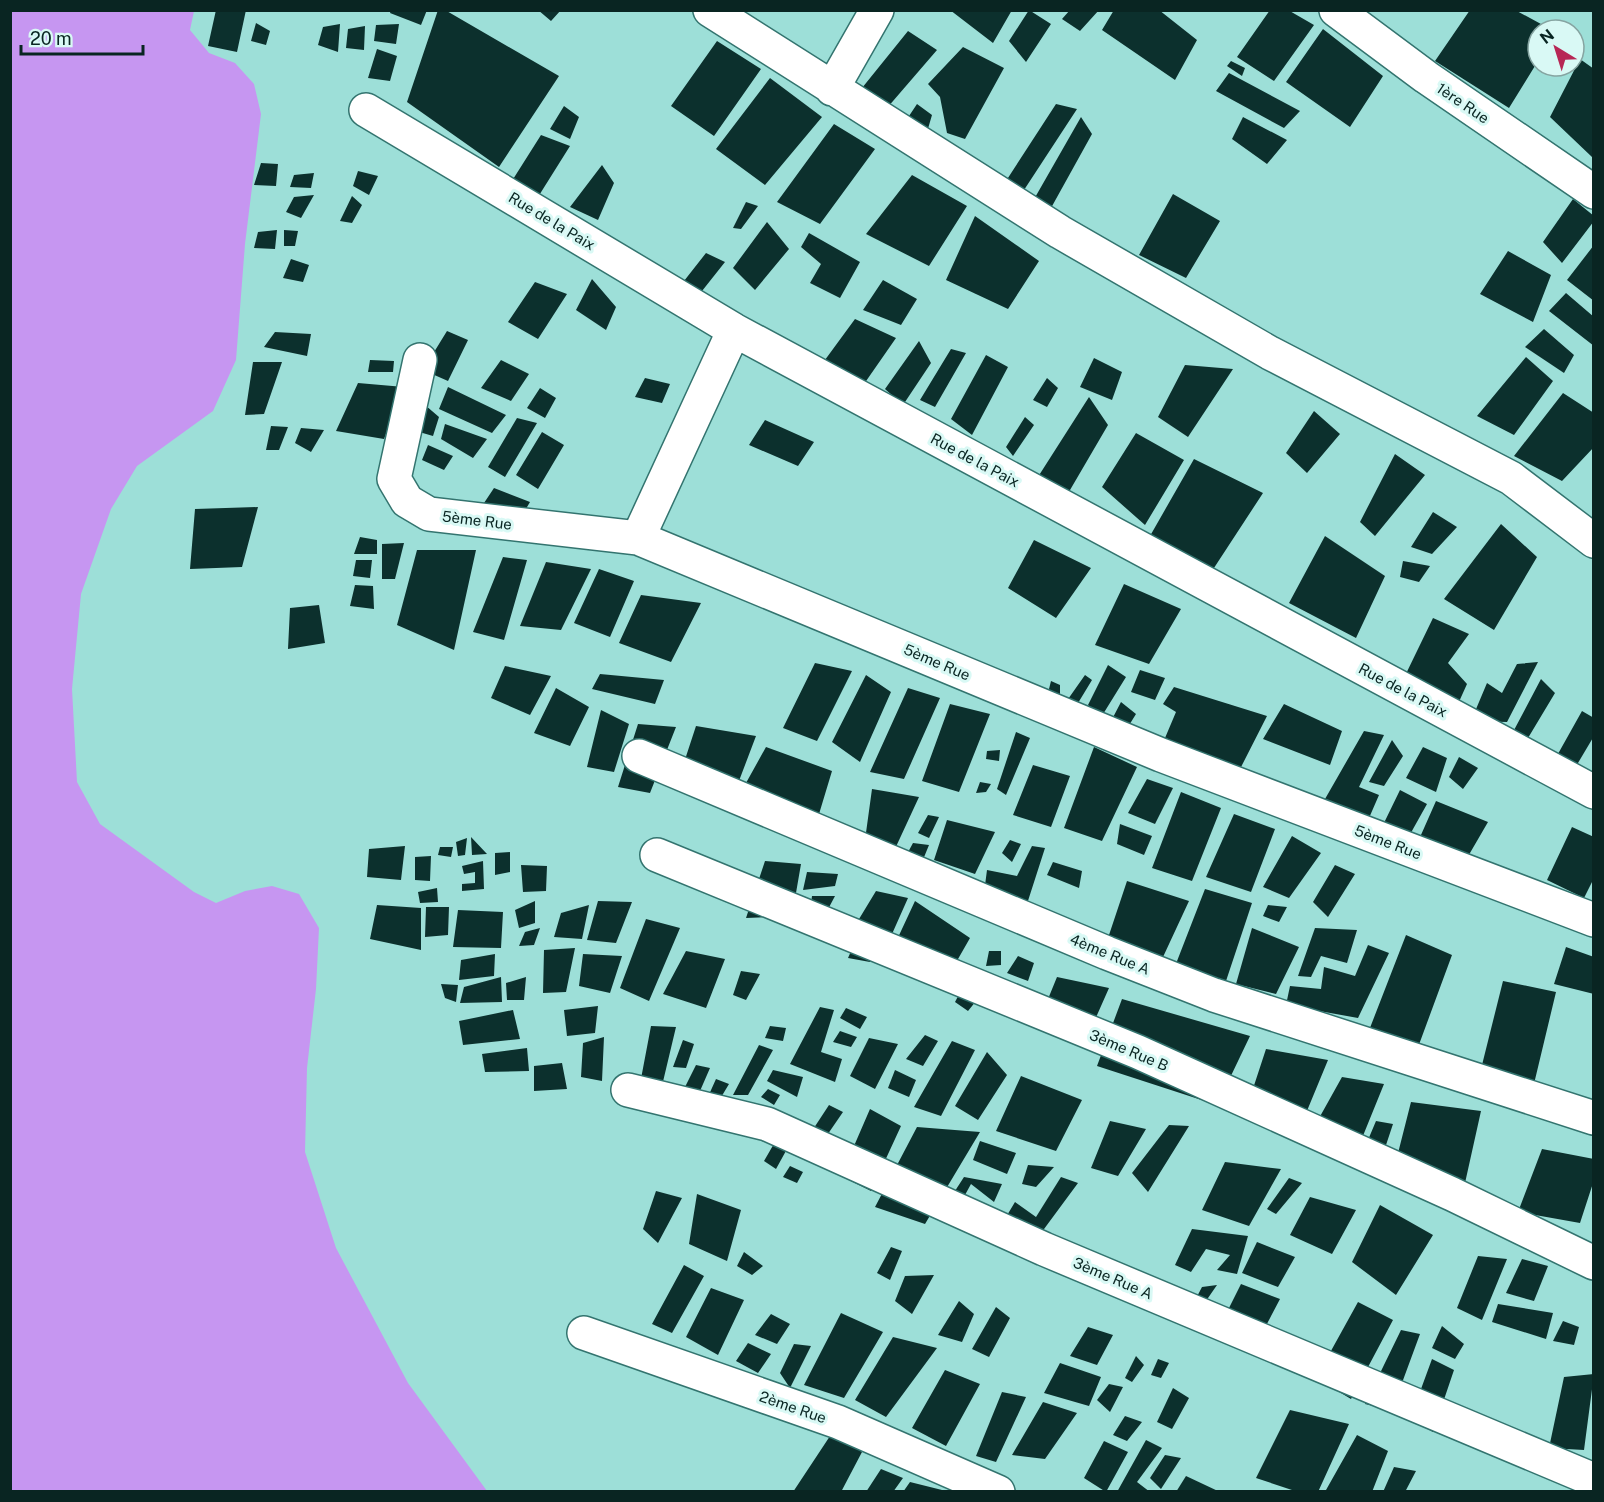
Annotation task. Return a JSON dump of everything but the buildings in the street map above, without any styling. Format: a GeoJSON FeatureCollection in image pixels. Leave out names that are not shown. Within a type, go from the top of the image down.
{"type":"FeatureCollection","features":[{"type":"Feature","properties":{"kind":"street"},"geometry":{"type":"LineString","coordinates":[[710,10],[1060,232],[1270,353],[1511,478],[1593,541]]}},
{"type":"Feature","properties":{"kind":"street"},"geometry":{"type":"LineString","coordinates":[[832,89],[877,10]]}},
{"type":"Feature","properties":{"kind":"street","name":"1ère Rue"},"geometry":{"type":"LineString","coordinates":[[1336,10],[1426,77],[1593,192]]}},
{"type":"Feature","properties":{"kind":"street","name":"Rue de la Paix"},"geometry":{"type":"LineString","coordinates":[[366,110],[734,330],[1593,792]]}},
{"type":"Feature","properties":{"kind":"street"},"geometry":{"type":"LineString","coordinates":[[638,538],[734,330]]}},
{"type":"Feature","properties":{"kind":"street","name":"5ème Rue"},"geometry":{"type":"LineString","coordinates":[[420,360],[394,479],[407,501],[429,514],[638,538],[1161,755],[1593,920]]}},
{"type":"Feature","properties":{"kind":"street","name":"4ème Rue A"},"geometry":{"type":"LineString","coordinates":[[639,756],[1107,953],[1214,995],[1593,1118]]}},
{"type":"Feature","properties":{"kind":"street","name":"3ème Rue B"},"geometry":{"type":"LineString","coordinates":[[657,855],[1138,1052],[1452,1194],[1593,1263]]}},
{"type":"Feature","properties":{"kind":"street","name":"3ème Rue A"},"geometry":{"type":"LineString","coordinates":[[628,1090],[767,1124],[1044,1249],[1593,1480]]}},
{"type":"Feature","properties":{"kind":"street","name":"2ème Rue"},"geometry":{"type":"LineString","coordinates":[[584,1333],[838,1422],[998,1491]]}},
{"type":"Feature","properties":{"kind":"shaded area"},"geometry":{"type":"Polygon","coordinates":[[[10,11],[194,11],[190,30],[209,53],[235,63],[254,84],[261,114],[245,244],[236,360],[213,411],[137,466],[111,509],[81,594],[72,689],[77,782],[100,824],[194,892],[216,903],[245,891],[272,886],[299,894],[319,928],[316,989],[307,1068],[305,1152],[336,1248],[408,1383],[487,1491],[11,1491],[10,11]]]}}]}
